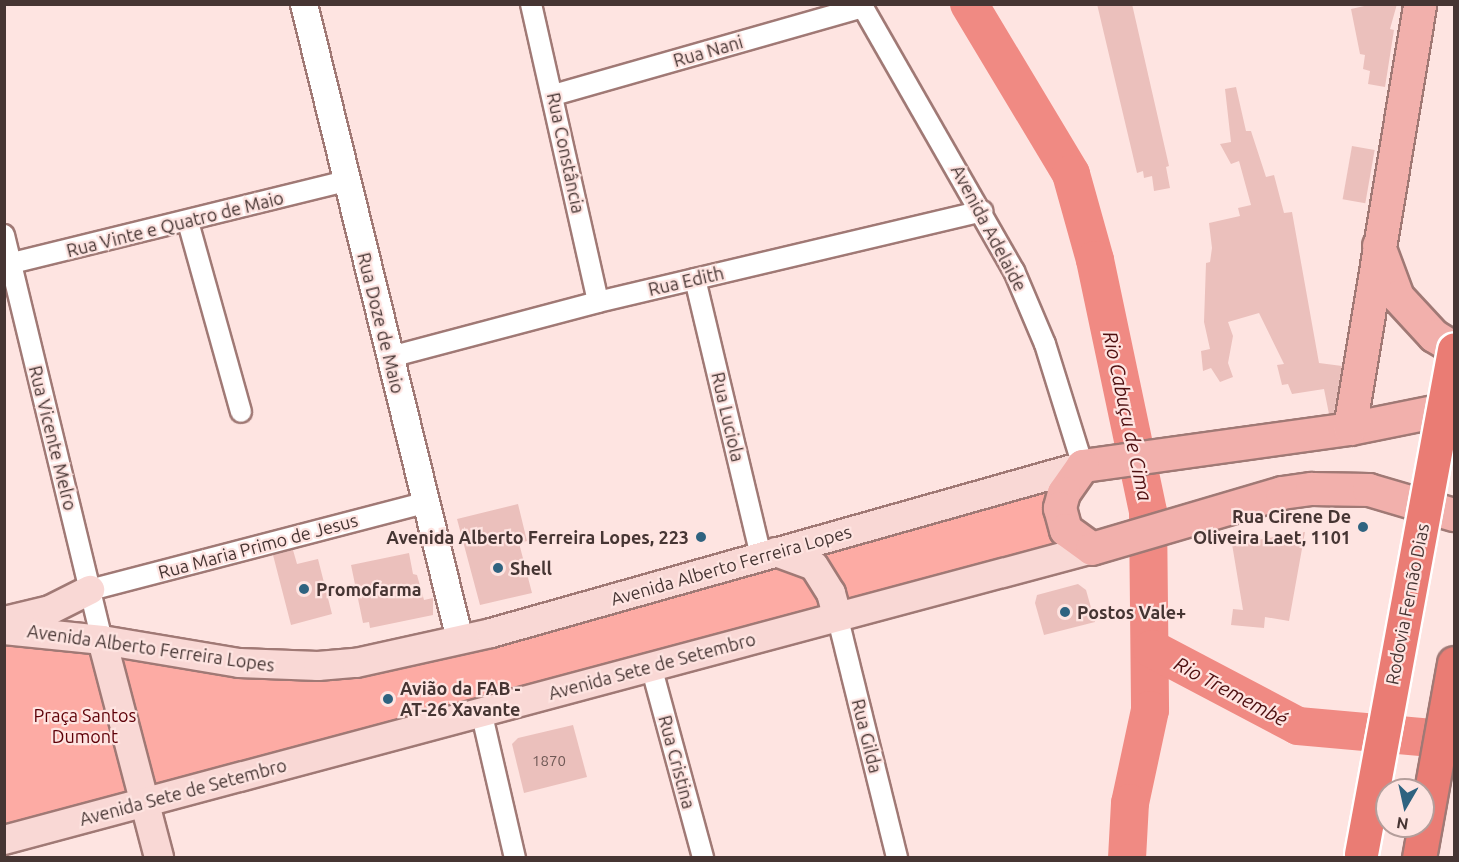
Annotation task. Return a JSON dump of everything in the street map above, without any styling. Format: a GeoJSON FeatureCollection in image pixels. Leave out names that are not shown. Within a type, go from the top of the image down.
{"type":"FeatureCollection","features":[{"type":"Feature","properties":{"kind":"highway","name":"Rodovia Fernão Dias"},"geometry":{"type":"LineString","coordinates":[[1361,856],[1455,349]]}},
{"type":"Feature","properties":{"kind":"highway"},"geometry":{"type":"LineString","coordinates":[[1419,858],[1455,663]]}},
{"type":"Feature","properties":{"kind":"main road"},"geometry":{"type":"LineString","coordinates":[[1350,429],[1420,4]]}},
{"type":"Feature","properties":{"kind":"main road"},"geometry":{"type":"LineString","coordinates":[[1379,245],[1398,297],[1434,336],[1455,349]]}},
{"type":"Feature","properties":{"kind":"main road","name":"Avenida Alberto Ferreira Lopes"},"geometry":{"type":"LineString","coordinates":[[4,630],[102,640],[239,663],[318,666],[356,663],[460,640],[1090,465],[1350,429],[1455,408]]}},
{"type":"Feature","properties":{"kind":"main road"},"geometry":{"type":"LineString","coordinates":[[1090,465],[1064,493],[1060,508],[1066,530],[1102,546],[1282,493],[1340,488],[1369,490],[1455,516]]}},
{"type":"Feature","properties":{"kind":"main road","name":"Avenida Sete de Setembro"},"geometry":{"type":"LineString","coordinates":[[4,840],[145,804],[837,615],[1102,546]]}},
{"type":"Feature","properties":{"kind":"main road"},"geometry":{"type":"LineString","coordinates":[[769,554],[814,566],[831,593],[837,615]]}},
{"type":"Feature","properties":{"kind":"main road"},"geometry":{"type":"LineString","coordinates":[[4,621],[50,610],[90,590]]}},
{"type":"Feature","properties":{"kind":"main road"},"geometry":{"type":"LineString","coordinates":[[102,640],[159,858]]}},
{"type":"Feature","properties":{"kind":"street","name":"Rua Doze de Maio"},"geometry":{"type":"LineString","coordinates":[[304,4],[460,640]]}},
{"type":"Feature","properties":{"kind":"street","name":"Rua Constância"},"geometry":{"type":"LineString","coordinates":[[531,4],[554,95],[598,302]]}},
{"type":"Feature","properties":{"kind":"street","name":"Rua Nani"},"geometry":{"type":"LineString","coordinates":[[554,95],[862,6]]}},
{"type":"Feature","properties":{"kind":"street","name":"Avenida Adelaide"},"geometry":{"type":"LineString","coordinates":[[862,6],[982,211],[1014,271],[1045,344],[1090,465]]}},
{"type":"Feature","properties":{"kind":"street","name":"Rua Vinte e Quatro de Maio"},"geometry":{"type":"LineString","coordinates":[[8,264],[188,222],[346,181]]}},
{"type":"Feature","properties":{"kind":"street","name":"Rua Edith"},"geometry":{"type":"LineString","coordinates":[[390,357],[598,302],[982,211]]}},
{"type":"Feature","properties":{"kind":"street"},"geometry":{"type":"LineString","coordinates":[[188,222],[241,412]]}},
{"type":"Feature","properties":{"kind":"street","name":"Rua Vicente Melro"},"geometry":{"type":"LineString","coordinates":[[4,235],[8,264],[102,640]]}},
{"type":"Feature","properties":{"kind":"street","name":"Rua Luciola"},"geometry":{"type":"LineString","coordinates":[[695,279],[769,554]]}},
{"type":"Feature","properties":{"kind":"street","name":"Rua Maria Primo de Jesus"},"geometry":{"type":"LineString","coordinates":[[90,590],[425,503]]}},
{"type":"Feature","properties":{"kind":"street","name":"Rua Gilda"},"geometry":{"type":"LineString","coordinates":[[837,615],[897,858]]}},
{"type":"Feature","properties":{"kind":"street","name":"Rua Cristina"},"geometry":{"type":"LineString","coordinates":[[651,666],[703,858]]}},
{"type":"Feature","properties":{"kind":"street"},"geometry":{"type":"LineString","coordinates":[[481,711],[515,858]]}},
{"type":"Feature","properties":{"kind":"green space","name":"Praça Santos Dumont"},"geometry":{"type":"Polygon","coordinates":[[[1056,484],[1066,546],[103,803],[5,824],[5,638],[339,675],[541,634],[1056,484]]]}},
{"type":"Feature","properties":{"kind":"building"},"geometry":{"type":"Polygon","coordinates":[[[1097,4],[1132,4],[1169,166],[1166,167],[1170,188],[1154,191],[1152,176],[1144,178],[1143,171],[1137,173],[1097,4]]]}},
{"type":"Feature","properties":{"kind":"building"},"geometry":{"type":"Polygon","coordinates":[[[1373,4],[1397,4],[1390,29],[1394,30],[1385,87],[1368,84],[1370,71],[1363,69],[1365,55],[1360,54],[1351,9],[1373,4]]]}},
{"type":"Feature","properties":{"kind":"building"},"geometry":{"type":"Polygon","coordinates":[[[1236,87],[1246,131],[1251,131],[1266,177],[1274,175],[1284,213],[1292,212],[1319,363],[1342,366],[1334,413],[1329,414],[1324,389],[1292,394],[1288,384],[1282,385],[1277,365],[1284,364],[1259,313],[1228,322],[1233,336],[1228,363],[1233,377],[1220,382],[1211,368],[1203,371],[1201,351],[1210,349],[1204,322],[1206,263],[1210,262],[1212,248],[1209,223],[1240,216],[1238,208],[1251,205],[1239,161],[1231,164],[1220,144],[1231,142],[1225,89],[1236,87]]]}},
{"type":"Feature","properties":{"kind":"building"},"geometry":{"type":"Polygon","coordinates":[[[1352,146],[1375,150],[1365,203],[1343,199],[1352,146]]]}},
{"type":"Feature","properties":{"kind":"building","name":"Shell"},"geometry":{"type":"Polygon","coordinates":[[[518,504],[527,541],[519,543],[532,593],[480,605],[457,519],[518,504]]]}},
{"type":"Feature","properties":{"kind":"building"},"geometry":{"type":"Polygon","coordinates":[[[1305,532],[1289,621],[1265,617],[1264,628],[1231,625],[1233,609],[1243,610],[1232,544],[1305,532]]]}},
{"type":"Feature","properties":{"kind":"building","name":"Promofarma"},"geometry":{"type":"Polygon","coordinates":[[[293,550],[297,564],[318,559],[332,614],[291,625],[273,555],[293,550]]]}},
{"type":"Feature","properties":{"kind":"building"},"geometry":{"type":"Polygon","coordinates":[[[409,553],[413,574],[417,575],[424,600],[433,598],[433,615],[370,628],[369,622],[363,623],[351,565],[409,553]]]}},
{"type":"Feature","properties":{"kind":"building","name":"Postos Vale+"},"geometry":{"type":"Polygon","coordinates":[[[1078,584],[1086,590],[1095,622],[1044,635],[1035,603],[1037,595],[1078,584]]]}},
{"type":"Feature","properties":{"kind":"building"},"geometry":{"type":"Polygon","coordinates":[[[573,725],[587,777],[524,793],[512,744],[518,738],[573,725]]]}},
{"type":"Feature","properties":{"kind":"waterway","name":"Rio Cabuçu de Cima"},"geometry":{"type":"LineString","coordinates":[[969,4],[1071,174],[1095,260],[1148,512],[1150,710],[1130,803],[1127,858]]}},
{"type":"Feature","properties":{"kind":"waterway","name":"Rio Tremembé"},"geometry":{"type":"LineString","coordinates":[[1152,649],[1298,726],[1454,740]]}},
{"type":"Feature","properties":{"kind":"place","name":"Rua Cirene De Oliveira Laet, 1101"},"geometry":{"type":"Point","coordinates":[1363,527]}},
{"type":"Feature","properties":{"kind":"place","name":"Avenida Alberto Ferreira Lopes, 223"},"geometry":{"type":"Point","coordinates":[701,537]}},
{"type":"Feature","properties":{"kind":"place","name":"Shell"},"geometry":{"type":"Point","coordinates":[498,568]}},
{"type":"Feature","properties":{"kind":"place","name":"Promofarma"},"geometry":{"type":"Point","coordinates":[304,589]}},
{"type":"Feature","properties":{"kind":"place","name":"Postos Vale+"},"geometry":{"type":"Point","coordinates":[1065,612]}},
{"type":"Feature","properties":{"kind":"place","name":"Avião da FAB - AT-26 Xavante"},"geometry":{"type":"Point","coordinates":[388,699]}}]}
